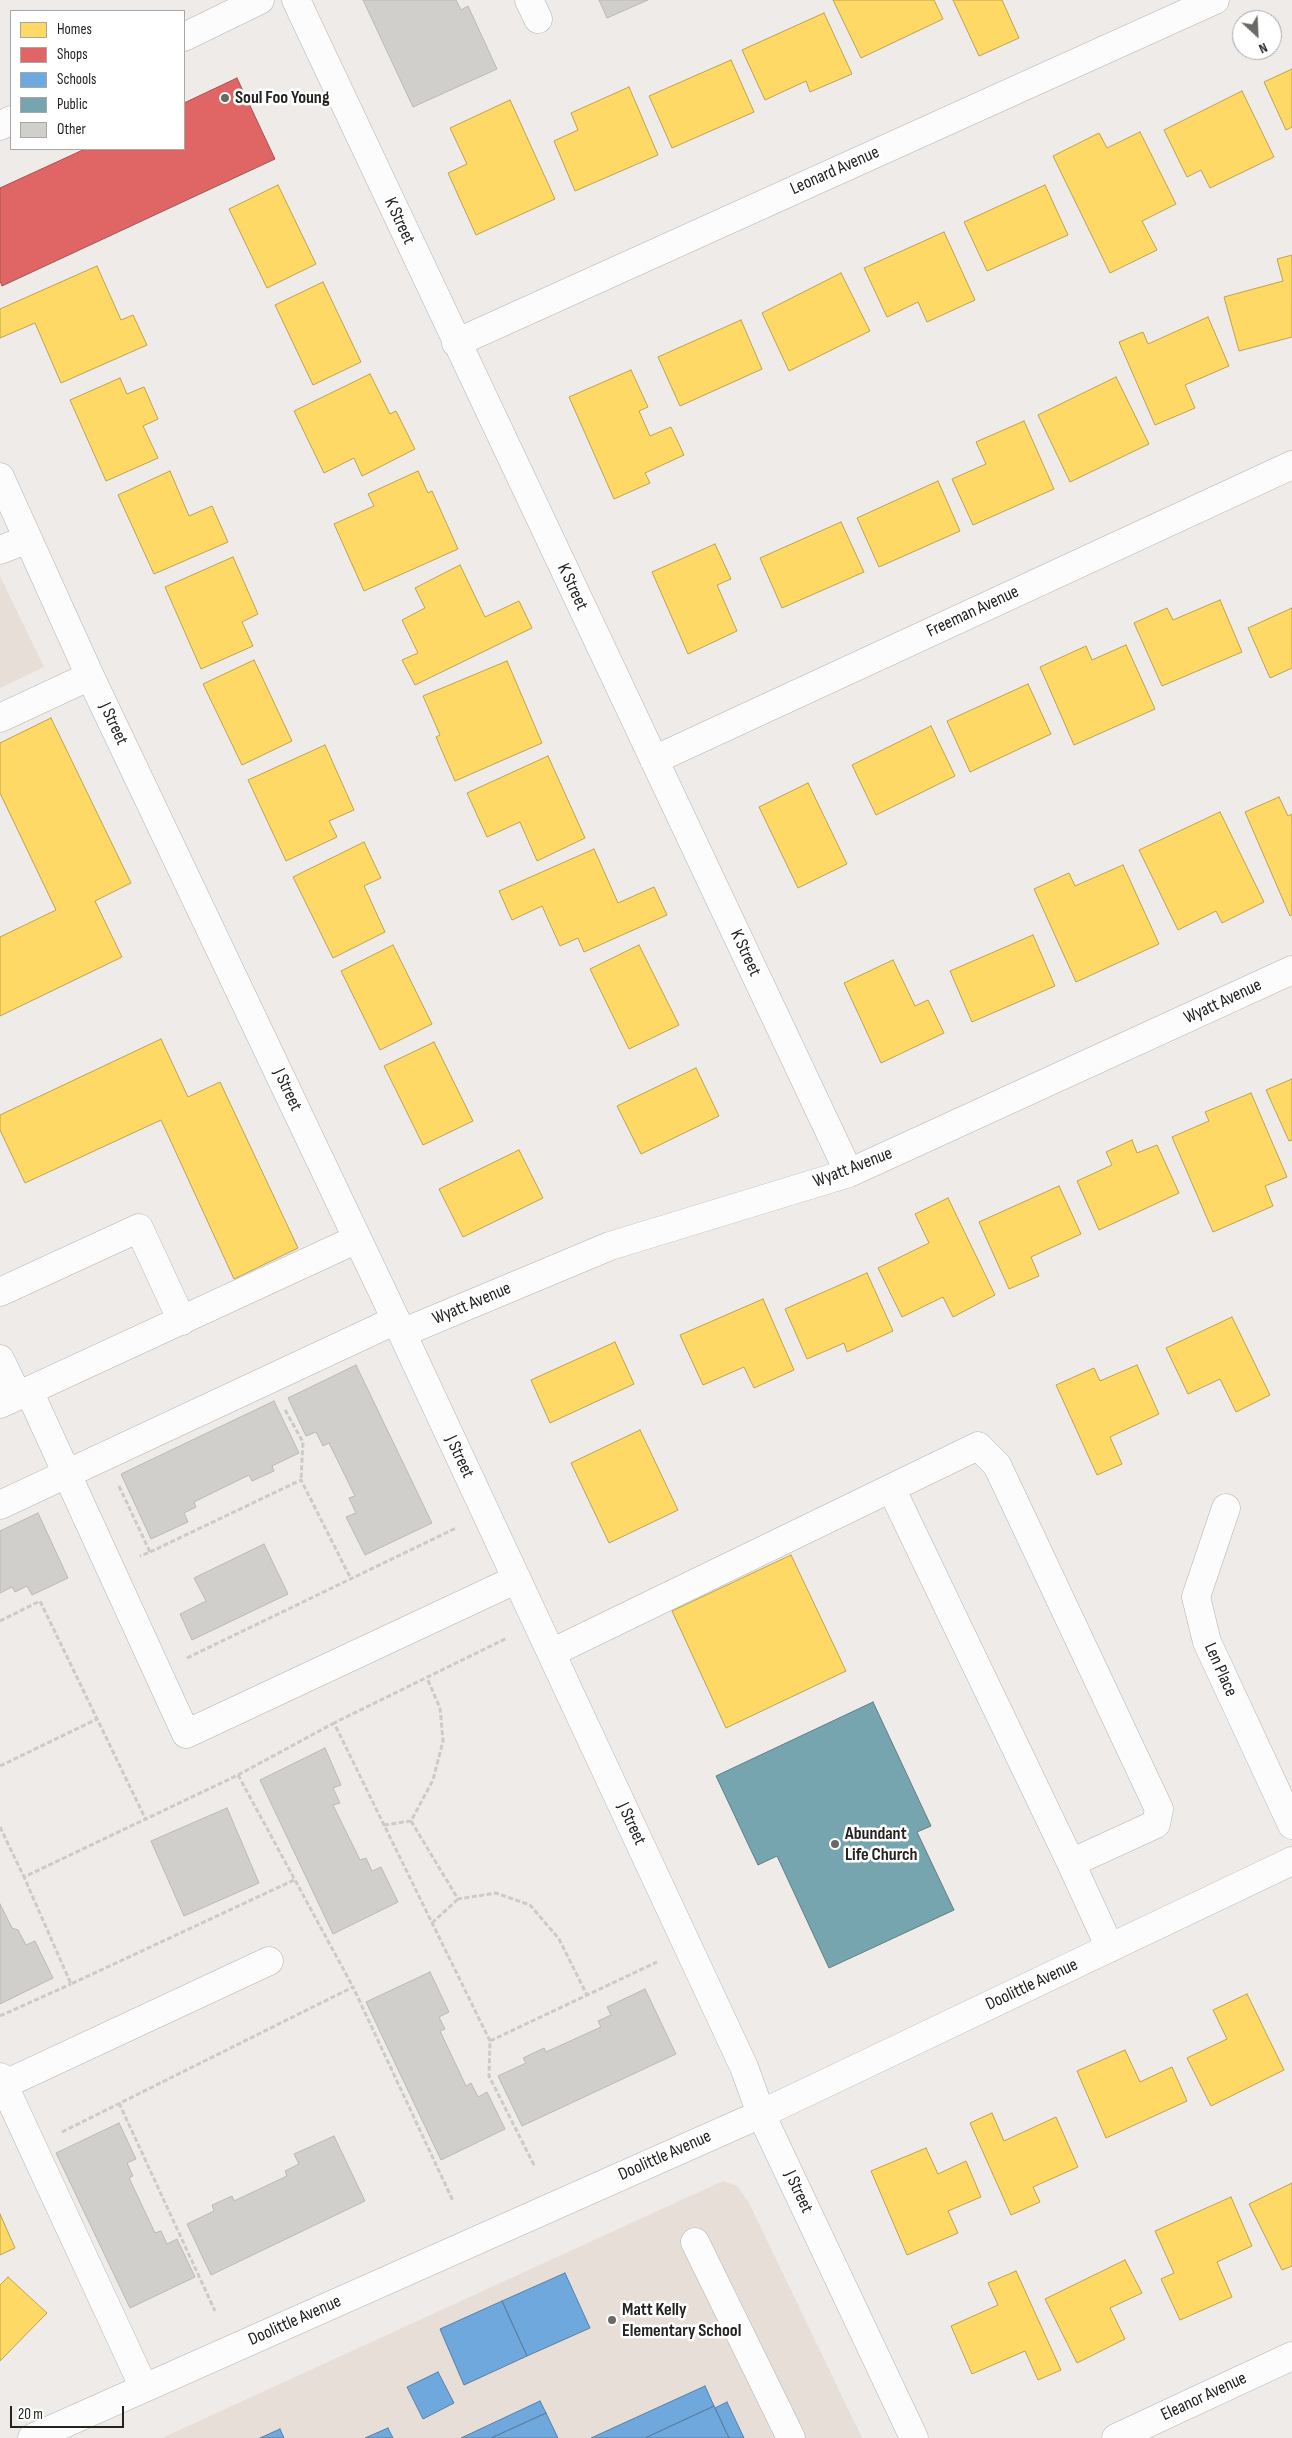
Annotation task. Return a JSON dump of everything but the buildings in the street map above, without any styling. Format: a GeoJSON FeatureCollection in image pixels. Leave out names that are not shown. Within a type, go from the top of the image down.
{"type":"FeatureCollection","features":[{"type":"Feature","properties":{"kind":"street"},"geometry":{"type":"LineString","coordinates":[[185,37],[260,0]]}},
{"type":"Feature","properties":{"kind":"street","name":"K Street"},"geometry":{"type":"LineString","coordinates":[[296,0],[456,343],[850,1173]]}},
{"type":"Feature","properties":{"kind":"street","name":"Leonard Avenue"},"geometry":{"type":"LineString","coordinates":[[456,343],[1215,0]]}},
{"type":"Feature","properties":{"kind":"street","name":"Freeman Avenue"},"geometry":{"type":"LineString","coordinates":[[654,760],[1292,465]]}},
{"type":"Feature","properties":{"kind":"street","name":"J Street"},"geometry":{"type":"LineString","coordinates":[[0,477],[90,676],[399,1326],[689,1948],[744,2067],[761,2114],[914,2438]]}},
{"type":"Feature","properties":{"kind":"street"},"geometry":{"type":"LineString","coordinates":[[0,550],[28,538]]}},
{"type":"Feature","properties":{"kind":"street"},"geometry":{"type":"LineString","coordinates":[[0,718],[90,676]]}},
{"type":"Feature","properties":{"kind":"street","name":"Wyatt Avenue"},"geometry":{"type":"LineString","coordinates":[[0,1505],[269,1379],[399,1326],[610,1246],[850,1173],[1292,970]]}},
{"type":"Feature","properties":{"kind":"street"},"geometry":{"type":"LineString","coordinates":[[0,1292],[139,1228],[182,1320]]}},
{"type":"Feature","properties":{"kind":"street"},"geometry":{"type":"LineString","coordinates":[[16,1397],[358,1239]]}},
{"type":"Feature","properties":{"kind":"street"},"geometry":{"type":"LineString","coordinates":[[0,1359],[16,1397],[66,1473],[186,1734],[517,1579]]}},
{"type":"Feature","properties":{"kind":"street"},"geometry":{"type":"LineString","coordinates":[[551,1653],[978,1446],[997,1465],[1002,1473],[1160,1809],[1156,1824],[1071,1863]]}},
{"type":"Feature","properties":{"kind":"street"},"geometry":{"type":"LineString","coordinates":[[891,1488],[1110,1948]]}},
{"type":"Feature","properties":{"kind":"street","name":"Len Place"},"geometry":{"type":"LineString","coordinates":[[1226,1508],[1196,1597],[1206,1642],[1292,1825]]}},
{"type":"Feature","properties":{"kind":"street","name":"Doolittle Avenue"},"geometry":{"type":"LineString","coordinates":[[32,2438],[761,2114],[1292,1861]]}},
{"type":"Feature","properties":{"kind":"street"},"geometry":{"type":"LineString","coordinates":[[144,2388],[2,2081],[270,1961]]}},
{"type":"Feature","properties":{"kind":"street"},"geometry":{"type":"LineString","coordinates":[[695,2242],[791,2438]]}},
{"type":"Feature","properties":{"kind":"street","name":"Eleanor Avenue"},"geometry":{"type":"LineString","coordinates":[[1116,2438],[1292,2356]]}},
{"type":"Feature","properties":{"kind":"path"},"geometry":{"type":"LineString","coordinates":[[269,1379],[303,1442],[301,1480],[351,1578]]}},
{"type":"Feature","properties":{"kind":"path"},"geometry":{"type":"LineString","coordinates":[[105,1455],[150,1552]]}},
{"type":"Feature","properties":{"kind":"path"},"geometry":{"type":"LineString","coordinates":[[136,1558],[301,1480]]}},
{"type":"Feature","properties":{"kind":"path"},"geometry":{"type":"LineString","coordinates":[[181,1650],[186,1658],[453,1530],[484,1510]]}},
{"type":"Feature","properties":{"kind":"path"},"geometry":{"type":"LineString","coordinates":[[0,1621],[40,1601],[146,1820]]}},
{"type":"Feature","properties":{"kind":"path"},"geometry":{"type":"LineString","coordinates":[[24,1878],[238,1776],[334,1723],[537,1623]]}},
{"type":"Feature","properties":{"kind":"path"},"geometry":{"type":"LineString","coordinates":[[411,1821],[433,1780],[443,1741],[440,1708],[427,1678]]}},
{"type":"Feature","properties":{"kind":"path"},"geometry":{"type":"LineString","coordinates":[[0,1766],[97,1719]]}},
{"type":"Feature","properties":{"kind":"path"},"geometry":{"type":"LineString","coordinates":[[334,1723],[490,2041],[489,2076],[534,2165]]}},
{"type":"Feature","properties":{"kind":"path"},"geometry":{"type":"LineString","coordinates":[[238,1776],[353,1987],[454,2201]]}},
{"type":"Feature","properties":{"kind":"path"},"geometry":{"type":"LineString","coordinates":[[384,1825],[411,1821]]}},
{"type":"Feature","properties":{"kind":"path"},"geometry":{"type":"LineString","coordinates":[[411,1821],[458,1899]]}},
{"type":"Feature","properties":{"kind":"path"},"geometry":{"type":"LineString","coordinates":[[0,1827],[71,1984]]}},
{"type":"Feature","properties":{"kind":"path"},"geometry":{"type":"LineString","coordinates":[[0,2016],[294,1880]]}},
{"type":"Feature","properties":{"kind":"path"},"geometry":{"type":"LineString","coordinates":[[432,1923],[458,1899],[496,1893],[530,1905],[559,1939],[587,1995]]}},
{"type":"Feature","properties":{"kind":"path"},"geometry":{"type":"LineString","coordinates":[[490,2041],[689,1948]]}},
{"type":"Feature","properties":{"kind":"path"},"geometry":{"type":"LineString","coordinates":[[32,2146],[353,1987]]}},
{"type":"Feature","properties":{"kind":"path"},"geometry":{"type":"LineString","coordinates":[[120,2103],[215,2310]]}},
{"type":"Feature","properties":{"kind":"shaded area"},"geometry":{"type":"Polygon","coordinates":[[[0,576],[44,667],[0,688],[0,576]]]}},
{"type":"Feature","properties":{"kind":"shaded area","name":"Matt Kelly Elementary School"},"geometry":{"type":"Polygon","coordinates":[[[723,2181],[737,2186],[749,2203],[862,2438],[162,2438],[723,2181]]]}},
{"type":"Feature","properties":{"kind":"place","name":"Soul Foo Young"},"geometry":{"type":"Point","coordinates":[225,98]}},
{"type":"Feature","properties":{"kind":"place","name":"Abundant Life Church"},"geometry":{"type":"Point","coordinates":[835,1844]}},
{"type":"Feature","properties":{"kind":"place","name":"Matt Kelly Elementary School"},"geometry":{"type":"Point","coordinates":[612,2320]}}]}
